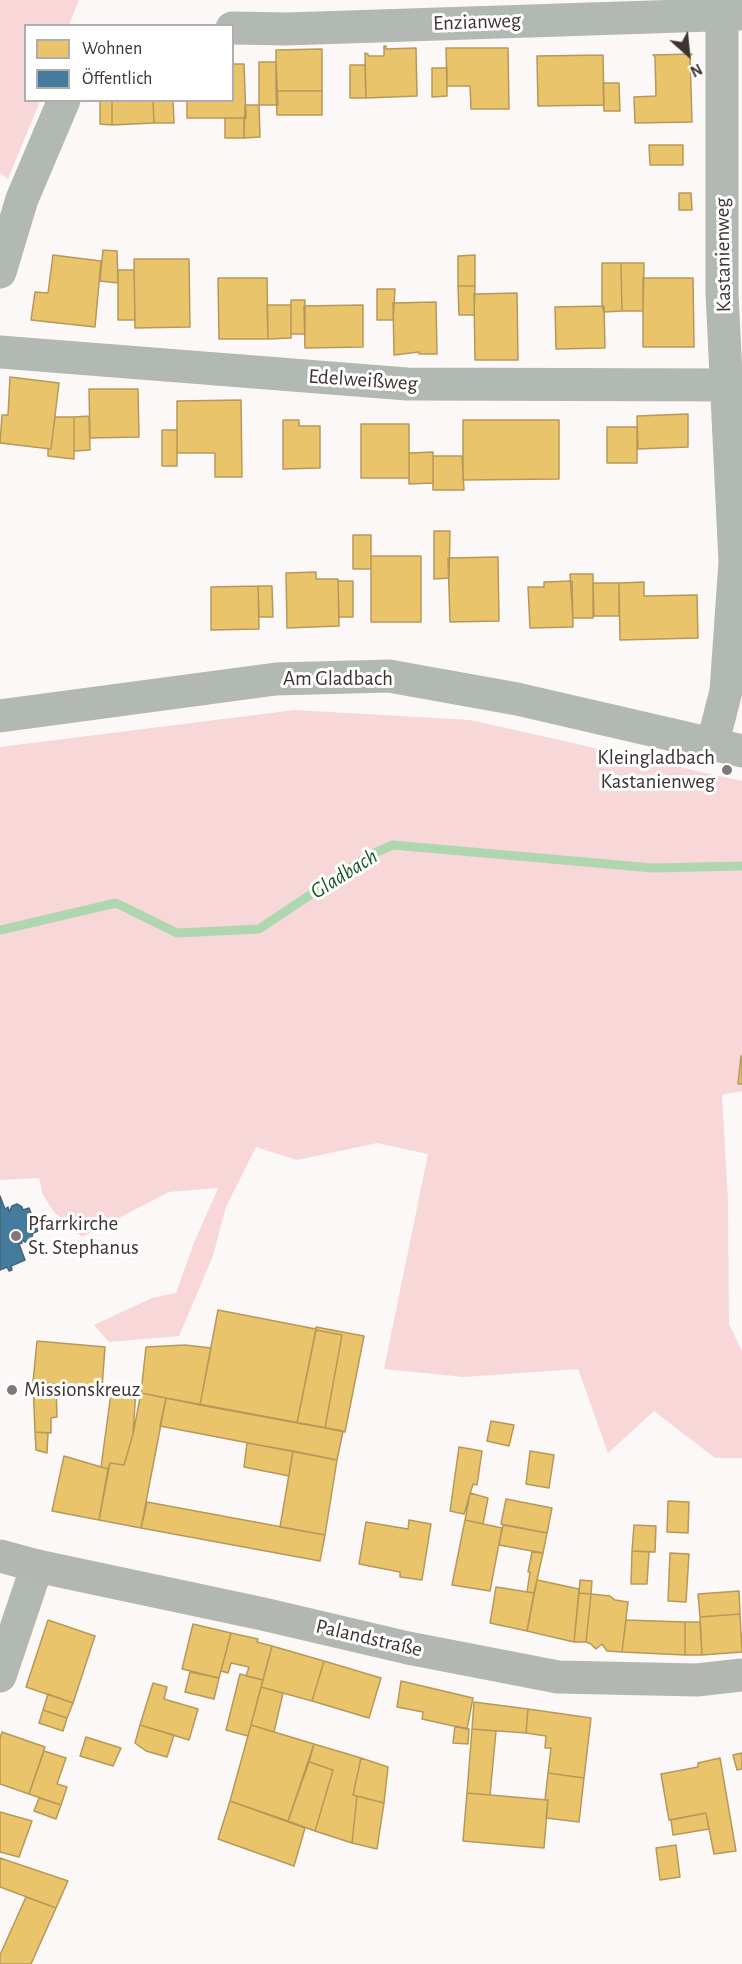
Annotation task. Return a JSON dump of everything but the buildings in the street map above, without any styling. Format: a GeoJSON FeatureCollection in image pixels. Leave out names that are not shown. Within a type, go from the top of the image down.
{"type":"FeatureCollection","features":[{"type":"Feature","properties":{"kind":"main road","name":"Palandstraße"},"geometry":{"type":"LineString","coordinates":[[0,1556],[408,1648],[558,1677],[697,1680],[742,1675]]}},
{"type":"Feature","properties":{"kind":"street","name":"Enzianweg"},"geometry":{"type":"LineString","coordinates":[[234,28],[287,29],[732,13]]}},
{"type":"Feature","properties":{"kind":"street","name":"Kastanienweg"},"geometry":{"type":"LineString","coordinates":[[727,749],[726,691],[739,562],[727,385],[732,293],[732,13]]}},
{"type":"Feature","properties":{"kind":"street"},"geometry":{"type":"LineString","coordinates":[[0,272],[22,199],[63,102]]}},
{"type":"Feature","properties":{"kind":"street","name":"Edelweißweg"},"geometry":{"type":"LineString","coordinates":[[0,352],[407,384],[727,385]]}},
{"type":"Feature","properties":{"kind":"street","name":"Am Gladbach"},"geometry":{"type":"LineString","coordinates":[[0,716],[276,679],[389,676],[517,699],[727,749]]}},
{"type":"Feature","properties":{"kind":"street"},"geometry":{"type":"LineString","coordinates":[[0,1676],[37,1566]]}},
{"type":"Feature","properties":{"kind":"shaded area"},"geometry":{"type":"Polygon","coordinates":[[[0,0],[79,0],[69,24],[24,24],[24,102],[40,102],[8,179],[0,173],[0,0]]]}},
{"type":"Feature","properties":{"kind":"shaded area"},"geometry":{"type":"Polygon","coordinates":[[[295,710],[470,720],[742,781],[742,1091],[722,1095],[728,1200],[729,1324],[742,1351],[742,1458],[715,1458],[654,1411],[608,1453],[578,1369],[464,1377],[384,1369],[428,1154],[377,1143],[297,1160],[256,1147],[226,1207],[213,1256],[179,1336],[109,1342],[94,1325],[152,1298],[176,1293],[193,1245],[218,1188],[169,1192],[82,1237],[54,1212],[43,1195],[39,1178],[0,1180],[0,747],[295,710]]]}},
{"type":"Feature","properties":{"kind":"waterway","name":"Gladbach"},"geometry":{"type":"LineString","coordinates":[[0,930],[116,903],[177,933],[259,929],[370,855],[393,845],[653,868],[742,866]]}},
{"type":"Feature","properties":{"kind":"place","name":"Kleingladbach Kastanienweg"},"geometry":{"type":"Point","coordinates":[727,770]}},
{"type":"Feature","properties":{"kind":"place","name":"Pfarrkirche St. Stephanus"},"geometry":{"type":"Point","coordinates":[16,1236]}},
{"type":"Feature","properties":{"kind":"place","name":"Missionskreuz"},"geometry":{"type":"Point","coordinates":[12,1390]}}]}
